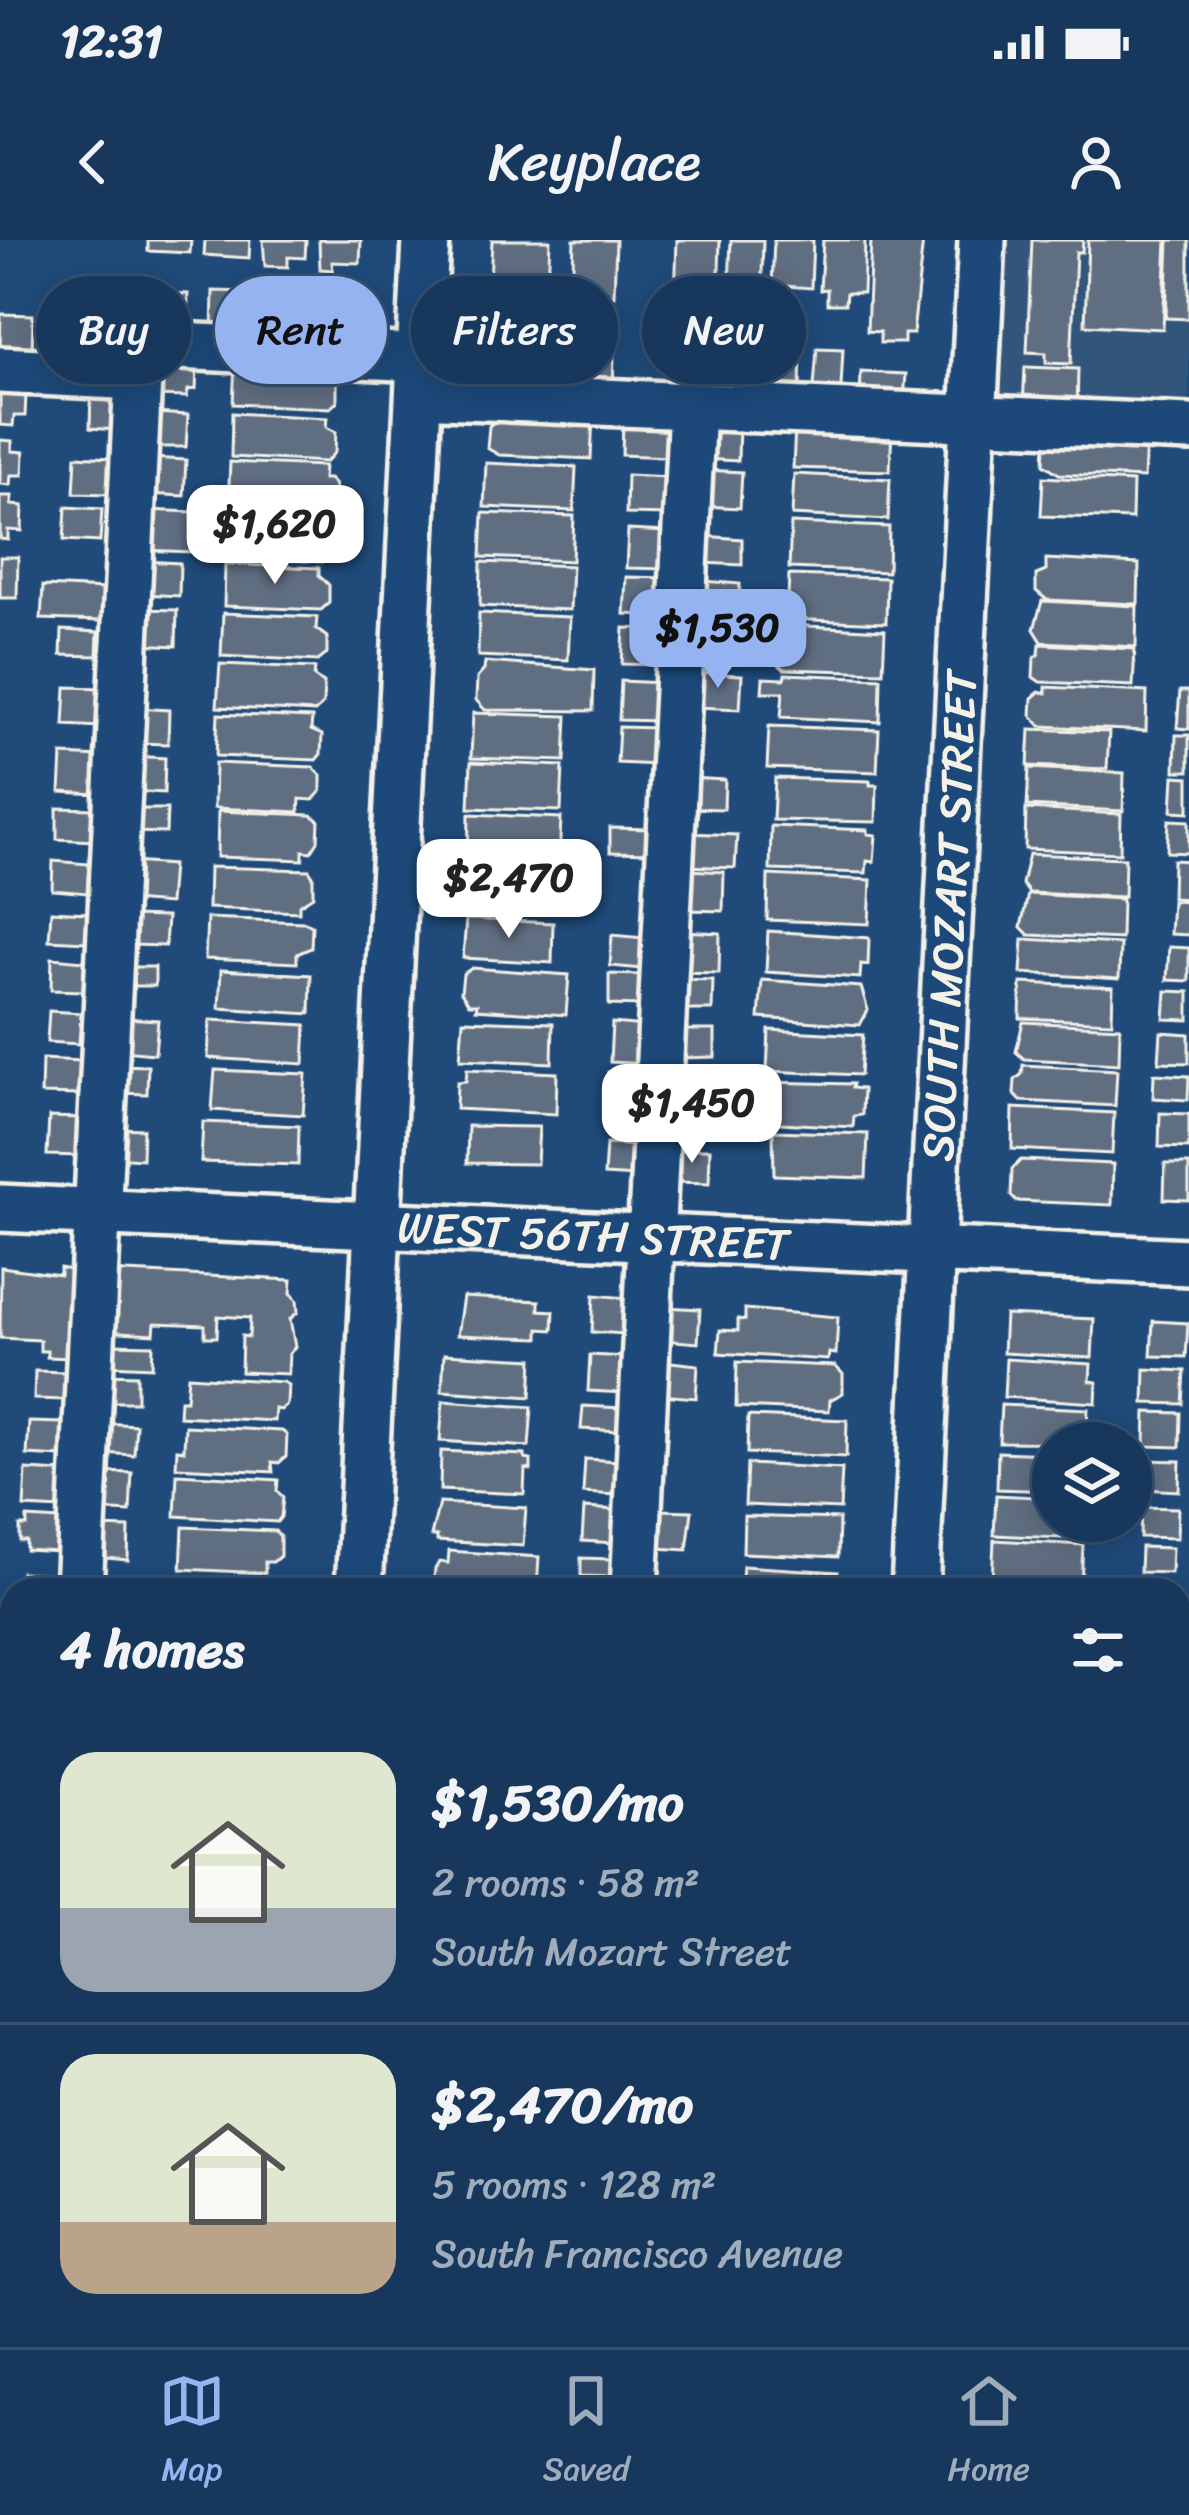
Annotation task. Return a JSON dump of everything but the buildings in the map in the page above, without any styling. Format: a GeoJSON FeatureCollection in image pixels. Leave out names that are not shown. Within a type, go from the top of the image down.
{"type":"FeatureCollection","features":[{"type":"Feature","properties":{"kind":"street"},"geometry":{"type":"LineString","coordinates":[[424,276],[426,240]]}},
{"type":"Feature","properties":{"kind":"street","name":"SOUTH MOZART STREET"},"geometry":{"type":"LineString","coordinates":[[916,1578],[982,240]]}},
{"type":"Feature","properties":{"kind":"street"},"geometry":{"type":"LineString","coordinates":[[191,349],[411,375]]}},
{"type":"Feature","properties":{"kind":"street"},"geometry":{"type":"LineString","coordinates":[[0,370],[36,372]]}},
{"type":"Feature","properties":{"kind":"street"},"geometry":{"type":"LineString","coordinates":[[80,1578],[138,384]]}},
{"type":"Feature","properties":{"kind":"street"},"geometry":{"type":"LineString","coordinates":[[360,1578],[419,384]]}},
{"type":"Feature","properties":{"kind":"street"},"geometry":{"type":"LineString","coordinates":[[492,384],[692,406],[1189,428]]}},
{"type":"Feature","properties":{"kind":"street"},"geometry":{"type":"LineString","coordinates":[[635,1578],[692,406]]}},
{"type":"Feature","properties":{"kind":"street","name":"WEST 56TH STREET"},"geometry":{"type":"LineString","coordinates":[[0,1208],[1189,1262]]}},
{"type":"Feature","properties":{"kind":"shaded area"},"geometry":{"type":"Polygon","coordinates":[[[1001,240],[1189,240],[1189,428],[991,419],[1001,240]]]}}]}
